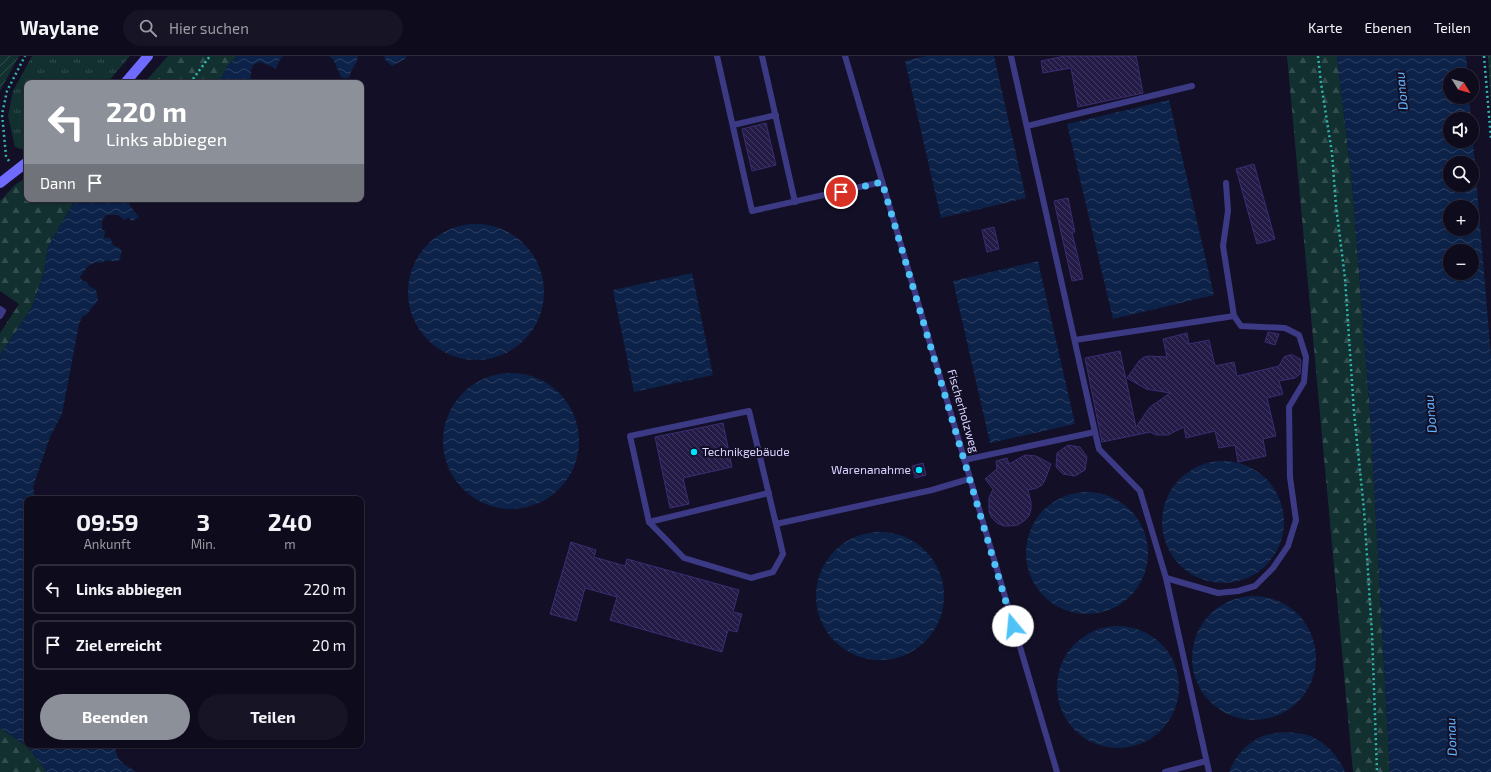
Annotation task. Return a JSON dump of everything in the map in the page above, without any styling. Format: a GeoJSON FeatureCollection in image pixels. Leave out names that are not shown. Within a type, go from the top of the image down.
{"type":"FeatureCollection","features":[{"type":"Feature","properties":{"kind":"street"},"geometry":{"type":"LineString","coordinates":[[128,80],[148,56]]}},
{"type":"Feature","properties":{"kind":"street"},"geometry":{"type":"LineString","coordinates":[[0,183],[24,164]]}},
{"type":"Feature","properties":{"kind":"lane"},"geometry":{"type":"LineString","coordinates":[[717,56],[752,211],[882,182]]}},
{"type":"Feature","properties":{"kind":"lane"},"geometry":{"type":"LineString","coordinates":[[762,56],[796,202]]}},
{"type":"Feature","properties":{"kind":"lane","name":"Fischerholzweg"},"geometry":{"type":"LineString","coordinates":[[845,56],[1057,772]]}},
{"type":"Feature","properties":{"kind":"lane"},"geometry":{"type":"LineString","coordinates":[[1012,56],[1099,449],[1140,491],[1166,578],[1209,772]]}},
{"type":"Feature","properties":{"kind":"lane"},"geometry":{"type":"LineString","coordinates":[[1027,126],[1192,86]]}},
{"type":"Feature","properties":{"kind":"lane"},"geometry":{"type":"LineString","coordinates":[[733,125],[776,115]]}},
{"type":"Feature","properties":{"kind":"lane"},"geometry":{"type":"LineString","coordinates":[[1166,578],[1218,594],[1238,591],[1255,586],[1273,568],[1288,546],[1296,520],[1290,477],[1289,407],[1304,382],[1306,357],[1299,335],[1285,328],[1241,326],[1234,316],[1223,246],[1228,211],[1226,183]]}},
{"type":"Feature","properties":{"kind":"lane"},"geometry":{"type":"LineString","coordinates":[[0,309],[3,312],[0,316]]}},
{"type":"Feature","properties":{"kind":"lane"},"geometry":{"type":"LineString","coordinates":[[1075,340],[1234,316]]}},
{"type":"Feature","properties":{"kind":"lane"},"geometry":{"type":"LineString","coordinates":[[749,411],[783,554],[773,572],[751,578],[684,558],[649,522],[630,436],[749,411]]}},
{"type":"Feature","properties":{"kind":"lane"},"geometry":{"type":"LineString","coordinates":[[964,460],[1095,432]]}},
{"type":"Feature","properties":{"kind":"lane"},"geometry":{"type":"LineString","coordinates":[[776,524],[905,494],[932,490],[969,479]]}},
{"type":"Feature","properties":{"kind":"lane"},"geometry":{"type":"LineString","coordinates":[[649,522],[769,493]]}},
{"type":"Feature","properties":{"kind":"lane"},"geometry":{"type":"LineString","coordinates":[[1165,772],[1206,761]]}},
{"type":"Feature","properties":{"kind":"path"},"geometry":{"type":"LineString","coordinates":[[6,156],[2,114],[7,91],[26,56]]}},
{"type":"Feature","properties":{"kind":"path"},"geometry":{"type":"LineString","coordinates":[[192,80],[210,56]]}},
{"type":"Feature","properties":{"kind":"path"},"geometry":{"type":"LineString","coordinates":[[1318,56],[1332,153],[1336,206],[1345,278],[1354,412],[1364,510],[1372,634],[1377,772]]}},
{"type":"Feature","properties":{"kind":"path"},"geometry":{"type":"LineString","coordinates":[[1484,56],[1490,111],[1491,139]]}},
{"type":"Feature","properties":{"kind":"green space"},"geometry":{"type":"Polygon","coordinates":[[[0,56],[19,56],[0,91],[0,56]]]}},
{"type":"Feature","properties":{"kind":"green space"},"geometry":{"type":"Polygon","coordinates":[[[32,56],[130,56],[110,80],[24,80],[24,150],[15,147],[8,116],[13,91],[32,56]]]}},
{"type":"Feature","properties":{"kind":"green space"},"geometry":{"type":"Polygon","coordinates":[[[168,56],[237,56],[227,67],[220,80],[147,80],[168,56]]]}},
{"type":"Feature","properties":{"kind":"green space"},"geometry":{"type":"Polygon","coordinates":[[[1287,56],[1337,56],[1352,183],[1370,412],[1390,772],[1353,772],[1287,56]]]}},
{"type":"Feature","properties":{"kind":"green space"},"geometry":{"type":"Polygon","coordinates":[[[1488,56],[1491,56],[1491,106],[1488,56]]]}},
{"type":"Feature","properties":{"kind":"green space"},"geometry":{"type":"Polygon","coordinates":[[[24,179],[24,202],[74,202],[48,247],[44,272],[32,307],[0,355],[0,333],[19,304],[0,291],[0,201],[15,185],[24,179]]]}},
{"type":"Feature","properties":{"kind":"green space"},"geometry":{"type":"Polygon","coordinates":[[[0,728],[24,744],[24,748],[29,748],[47,772],[0,772],[0,728]]]}},
{"type":"Feature","properties":{"kind":"water"},"geometry":{"type":"Polygon","coordinates":[[[237,56],[283,56],[276,69],[264,63],[256,63],[251,70],[251,80],[220,80],[227,67],[237,56]]]}},
{"type":"Feature","properties":{"kind":"water"},"geometry":{"type":"Polygon","coordinates":[[[329,56],[358,56],[348,78],[341,77],[333,59],[329,56]]]}},
{"type":"Feature","properties":{"kind":"water"},"geometry":{"type":"Polygon","coordinates":[[[384,56],[407,56],[405,59],[392,66],[386,61],[384,56]]]}},
{"type":"Feature","properties":{"kind":"water"},"geometry":{"type":"Polygon","coordinates":[[[925,56],[994,56],[1026,198],[941,218],[905,61],[925,56]]]}},
{"type":"Feature","properties":{"kind":"water","name":"Donau"},"geometry":{"type":"Polygon","coordinates":[[[1337,56],[1466,56],[1467,68],[1443,68],[1443,104],[1470,104],[1470,112],[1443,112],[1443,148],[1474,148],[1474,156],[1443,156],[1443,192],[1477,192],[1478,200],[1443,200],[1443,236],[1479,236],[1479,213],[1491,356],[1491,772],[1390,772],[1370,412],[1352,183],[1337,56]]]}},
{"type":"Feature","properties":{"kind":"water"},"geometry":{"type":"Polygon","coordinates":[[[1169,100],[1214,295],[1113,319],[1067,124],[1169,100]]]}},
{"type":"Feature","properties":{"kind":"water"},"geometry":{"type":"Polygon","coordinates":[[[74,202],[129,202],[130,206],[139,217],[132,221],[129,218],[124,220],[118,215],[106,215],[102,221],[102,229],[105,232],[104,238],[110,238],[113,245],[121,249],[121,259],[115,261],[105,261],[102,263],[96,262],[88,266],[80,277],[82,280],[87,282],[89,286],[96,290],[98,300],[87,314],[82,317],[79,324],[62,414],[50,437],[33,487],[34,496],[24,496],[24,744],[0,728],[0,355],[32,307],[44,272],[48,247],[74,202]]]}},
{"type":"Feature","properties":{"kind":"water"},"geometry":{"type":"Polygon","coordinates":[[[469,224],[483,224],[502,229],[514,235],[529,249],[539,266],[543,279],[543,305],[539,318],[533,330],[519,345],[514,349],[496,357],[483,360],[469,360],[450,355],[438,349],[423,335],[419,330],[411,312],[408,299],[408,285],[413,266],[419,254],[433,239],[438,235],[456,227],[469,224]]]}},
{"type":"Feature","properties":{"kind":"water"},"geometry":{"type":"Polygon","coordinates":[[[1038,261],[1075,424],[990,443],[953,281],[1038,261]]]}},
{"type":"Feature","properties":{"kind":"water"},"geometry":{"type":"Polygon","coordinates":[[[692,273],[713,375],[634,392],[613,290],[692,273]]]}},
{"type":"Feature","properties":{"kind":"water"},"geometry":{"type":"Polygon","coordinates":[[[504,373],[518,373],[537,378],[549,384],[564,398],[574,415],[578,428],[578,454],[574,467],[568,479],[554,494],[549,498],[531,506],[518,509],[504,509],[485,504],[473,498],[458,484],[454,479],[446,461],[443,448],[443,434],[448,415],[454,403],[468,388],[473,384],[491,376],[504,373]]]}},
{"type":"Feature","properties":{"kind":"water"},"geometry":{"type":"Polygon","coordinates":[[[1223,461],[1235,462],[1246,466],[1257,471],[1266,479],[1274,488],[1279,499],[1283,510],[1283,534],[1279,545],[1274,556],[1266,565],[1257,573],[1246,578],[1235,582],[1223,583],[1211,582],[1200,578],[1189,573],[1180,565],[1172,556],[1167,545],[1163,534],[1162,522],[1163,510],[1167,499],[1172,488],[1180,479],[1189,471],[1200,466],[1211,462],[1223,461]]]}},
{"type":"Feature","properties":{"kind":"water"},"geometry":{"type":"Polygon","coordinates":[[[1087,492],[1099,493],[1110,497],[1121,502],[1130,510],[1138,519],[1143,530],[1147,541],[1147,565],[1143,576],[1138,587],[1130,596],[1121,604],[1110,609],[1099,613],[1087,614],[1075,613],[1064,609],[1053,604],[1044,596],[1036,587],[1031,576],[1027,565],[1026,553],[1027,541],[1031,530],[1036,519],[1044,510],[1053,502],[1064,497],[1075,493],[1087,492]]]}},
{"type":"Feature","properties":{"kind":"water"},"geometry":{"type":"Polygon","coordinates":[[[880,532],[904,537],[925,551],[939,572],[944,596],[939,620],[925,641],[904,655],[880,660],[856,655],[835,641],[821,620],[816,596],[821,572],[835,551],[856,537],[880,532]]]}},
{"type":"Feature","properties":{"kind":"water"},"geometry":{"type":"Polygon","coordinates":[[[1254,596],[1266,597],[1278,601],[1298,614],[1311,634],[1315,646],[1315,670],[1311,682],[1298,702],[1278,715],[1266,719],[1254,720],[1242,719],[1230,715],[1210,702],[1197,682],[1193,670],[1192,658],[1193,646],[1197,634],[1210,614],[1230,601],[1242,597],[1254,596]]]}},
{"type":"Feature","properties":{"kind":"water"},"geometry":{"type":"Polygon","coordinates":[[[1118,626],[1130,627],[1141,631],[1152,636],[1161,644],[1169,653],[1174,664],[1178,675],[1178,699],[1174,710],[1169,721],[1161,730],[1152,738],[1141,743],[1130,747],[1118,748],[1106,747],[1095,743],[1084,738],[1075,730],[1067,721],[1062,710],[1058,699],[1057,687],[1058,675],[1062,664],[1067,653],[1075,644],[1084,636],[1095,631],[1106,627],[1118,626]]]}},
{"type":"Feature","properties":{"kind":"water"},"geometry":{"type":"Polygon","coordinates":[[[1285,732],[1308,735],[1320,741],[1335,755],[1345,772],[1229,772],[1238,755],[1252,742],[1266,735],[1285,732]]]}},
{"type":"Feature","properties":{"kind":"water"},"geometry":{"type":"Polygon","coordinates":[[[29,748],[116,748],[117,756],[121,762],[136,772],[47,772],[29,748]]]}},
{"type":"Feature","properties":{"kind":"building"},"geometry":{"type":"Polygon","coordinates":[[[1065,56],[1136,56],[1143,93],[1078,107],[1071,68],[1043,73],[1041,61],[1065,56]]]}},
{"type":"Feature","properties":{"kind":"building"},"geometry":{"type":"Polygon","coordinates":[[[766,123],[776,165],[752,171],[742,129],[766,123]]]}},
{"type":"Feature","properties":{"kind":"building"},"geometry":{"type":"Polygon","coordinates":[[[1254,164],[1275,239],[1257,244],[1236,169],[1254,164]]]}},
{"type":"Feature","properties":{"kind":"building"},"geometry":{"type":"Polygon","coordinates":[[[1068,198],[1075,232],[1072,232],[1083,279],[1072,281],[1054,201],[1068,198]]]}},
{"type":"Feature","properties":{"kind":"building"},"geometry":{"type":"Polygon","coordinates":[[[994,227],[999,249],[987,252],[982,230],[994,227]]]}},
{"type":"Feature","properties":{"kind":"building"},"geometry":{"type":"Polygon","coordinates":[[[1268,332],[1279,334],[1275,345],[1265,342],[1268,332]]]}},
{"type":"Feature","properties":{"kind":"building"},"geometry":{"type":"Polygon","coordinates":[[[1187,333],[1189,344],[1209,340],[1215,366],[1234,362],[1237,376],[1279,366],[1284,357],[1289,355],[1293,355],[1300,359],[1300,374],[1295,378],[1279,381],[1283,394],[1267,398],[1276,436],[1263,439],[1266,456],[1238,462],[1235,445],[1219,448],[1215,431],[1186,438],[1184,427],[1168,435],[1156,435],[1150,432],[1102,442],[1085,358],[1120,351],[1136,427],[1150,407],[1170,393],[1146,389],[1127,378],[1139,361],[1144,357],[1167,357],[1163,339],[1187,333]]]}},
{"type":"Feature","properties":{"kind":"building","name":"Technikgebäude"},"geometry":{"type":"Polygon","coordinates":[[[723,423],[732,467],[683,478],[689,504],[670,508],[655,437],[723,423]]]}},
{"type":"Feature","properties":{"kind":"building"},"geometry":{"type":"Polygon","coordinates":[[[1068,445],[1080,447],[1087,457],[1085,470],[1075,476],[1063,474],[1056,467],[1057,453],[1068,445]]]}},
{"type":"Feature","properties":{"kind":"building"},"geometry":{"type":"Polygon","coordinates":[[[1025,455],[1036,456],[1051,464],[1042,485],[1028,490],[1031,502],[1029,516],[1018,525],[1004,526],[997,523],[989,512],[989,498],[993,489],[985,479],[997,469],[996,461],[1007,458],[1009,464],[1025,455]]]}},
{"type":"Feature","properties":{"kind":"building","name":"Warenanahme"},"geometry":{"type":"Polygon","coordinates":[[[923,463],[926,475],[915,478],[912,466],[923,463]]]}},
{"type":"Feature","properties":{"kind":"building"},"geometry":{"type":"Polygon","coordinates":[[[571,542],[596,550],[594,557],[625,566],[627,559],[739,590],[733,612],[742,614],[737,632],[728,630],[722,652],[610,620],[617,597],[585,588],[576,621],[550,614],[571,542]]]}},
{"type":"Feature","properties":{"kind":"place","name":"Technikgebäude"},"geometry":{"type":"Point","coordinates":[694,452]}},
{"type":"Feature","properties":{"kind":"place","name":"Warenanahme"},"geometry":{"type":"Point","coordinates":[919,470]}},
{"type":"Feature","properties":{"kind":"route"},"geometry":{"type":"LineString","coordinates":[[841,192],[882,182],[1013,626]]}}]}
